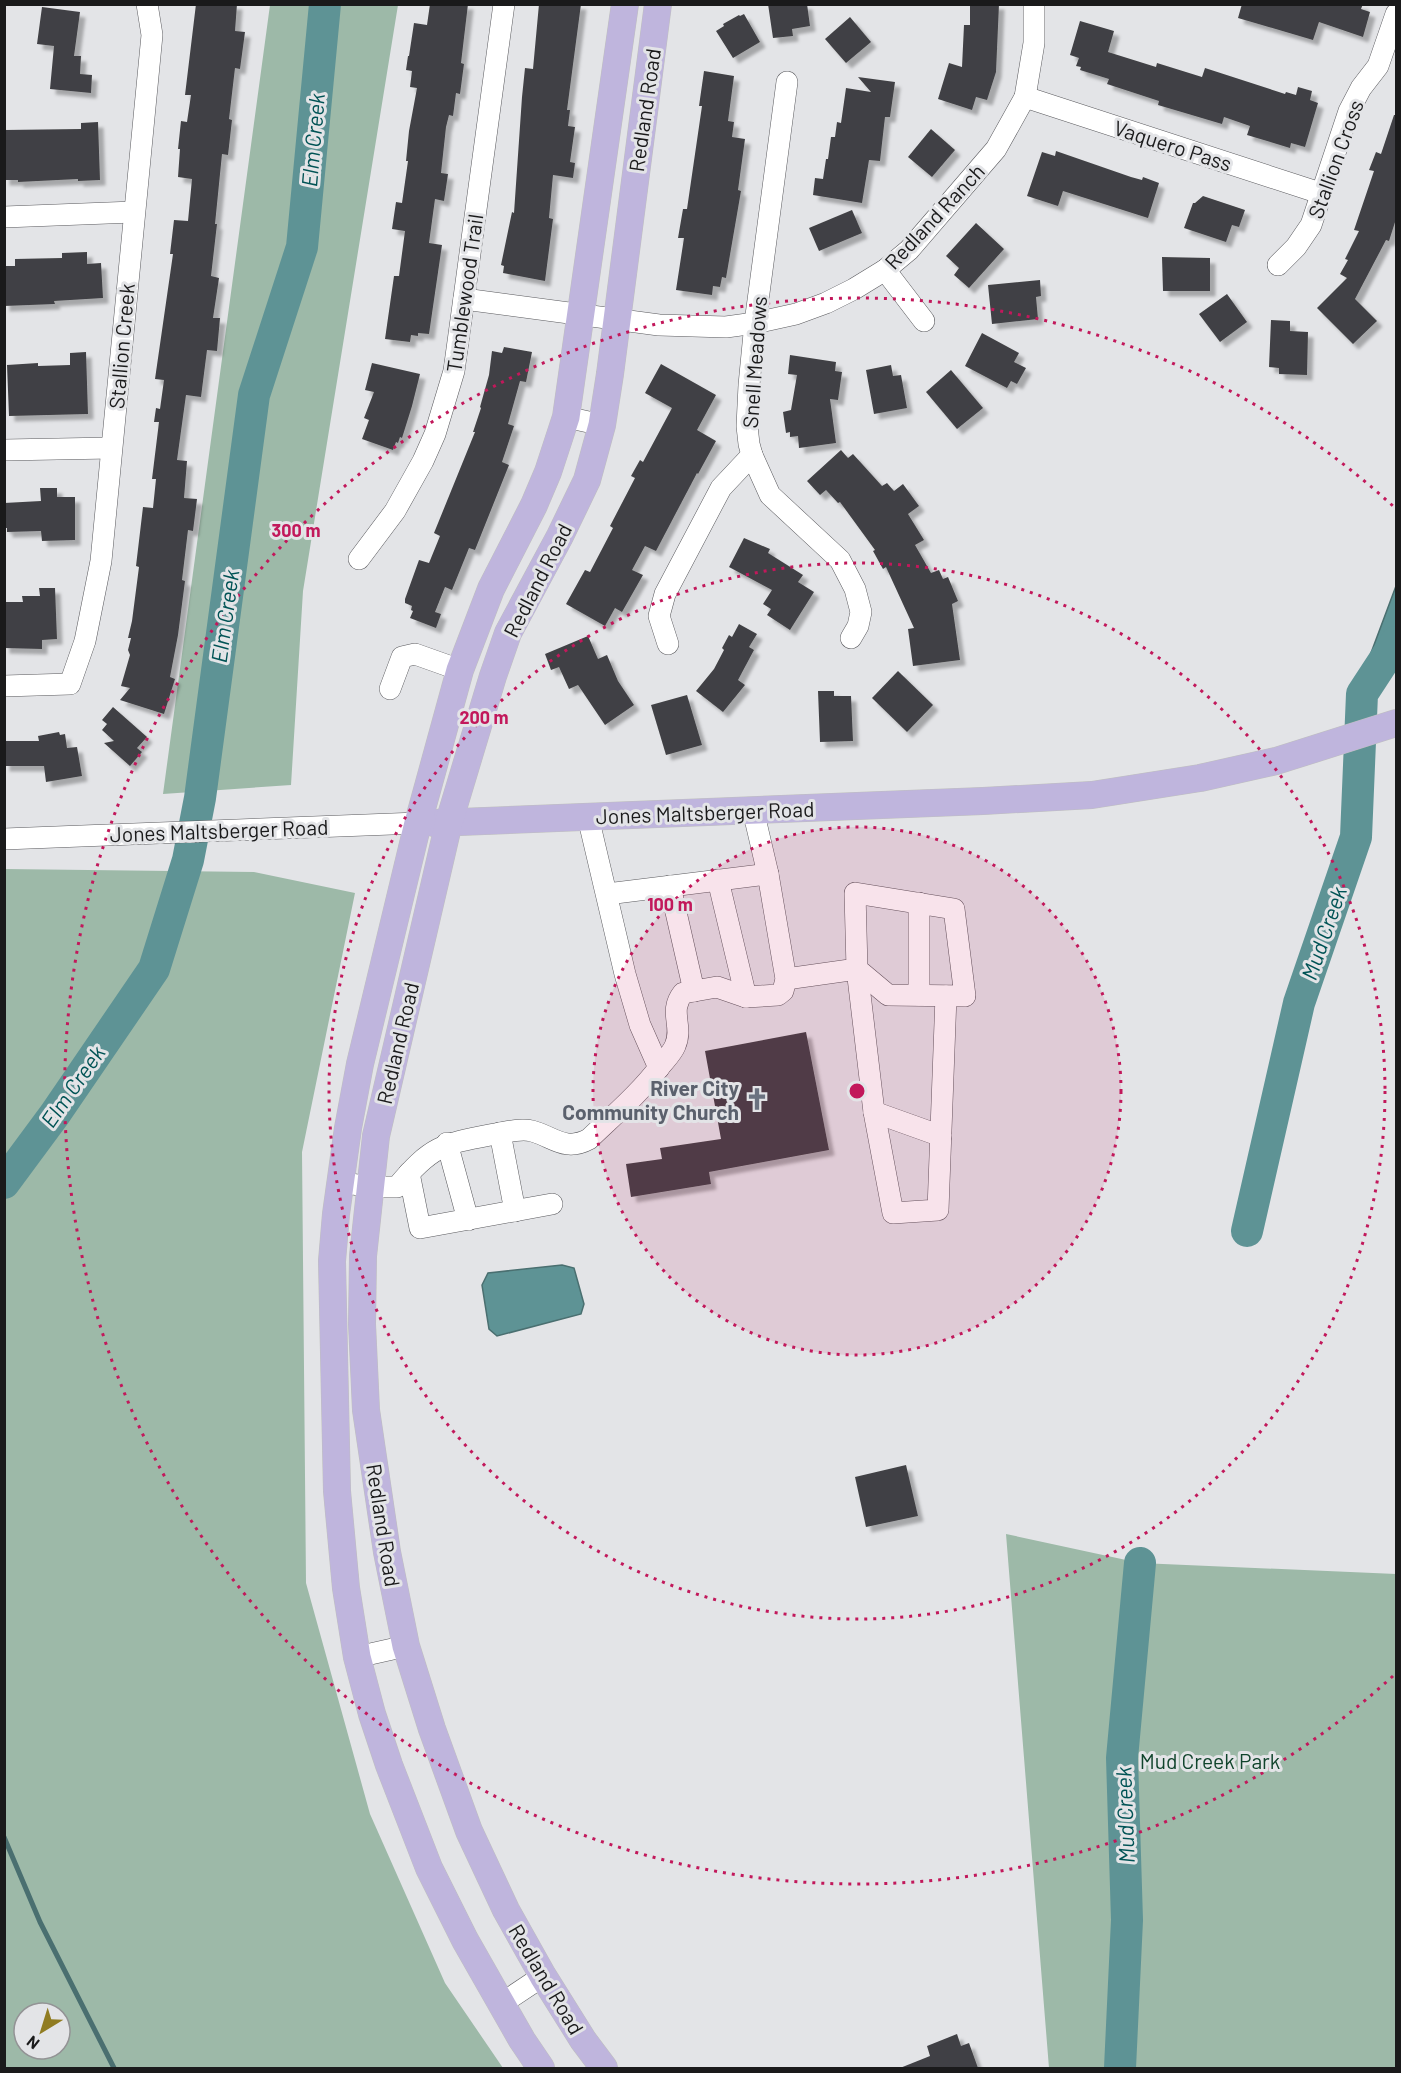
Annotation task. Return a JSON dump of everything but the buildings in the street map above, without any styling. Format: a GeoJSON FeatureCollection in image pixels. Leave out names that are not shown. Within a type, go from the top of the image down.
{"type":"FeatureCollection","features":[{"type":"Feature","properties":{"kind":"main road","name":"Redland Road"},"geometry":{"type":"LineString","coordinates":[[541,2068],[465,1940],[429,1868],[389,1765],[372,1714],[357,1657],[346,1588],[337,1491],[332,1261],[340,1182],[360,1064],[418,823],[460,670],[491,589],[539,494],[566,417],[625,4]]}},
{"type":"Feature","properties":{"kind":"main road","name":"Redland Road"},"geometry":{"type":"LineString","coordinates":[[604,2068],[583,2040],[543,1976],[506,1911],[469,1831],[432,1729],[406,1646],[387,1552],[366,1410],[362,1324],[363,1256],[376,1136],[449,822],[508,633],[587,480],[602,425],[658,4]]}},
{"type":"Feature","properties":{"kind":"main road","name":"Jones Maltsberger Road"},"geometry":{"type":"LineString","coordinates":[[418,823],[1092,795],[1200,778],[1276,761],[1396,723]]}},
{"type":"Feature","properties":{"kind":"street","name":"Stallion Creek"},"geometry":{"type":"LineString","coordinates":[[4,686],[70,684],[85,641],[94,602],[101,561],[152,35],[147,4]]}},
{"type":"Feature","properties":{"kind":"street","name":"Tumblewood Trail"},"geometry":{"type":"LineString","coordinates":[[359,559],[395,511],[423,461],[435,434],[454,371],[504,4]]}},
{"type":"Feature","properties":{"kind":"street","name":"Redland Ranch"},"geometry":{"type":"LineString","coordinates":[[464,299],[616,319],[691,327],[726,327],[796,314],[854,289],[885,270],[909,250],[996,149],[1025,97],[1034,43],[1034,4]]}},
{"type":"Feature","properties":{"kind":"street","name":"Stallion Cross"},"geometry":{"type":"LineString","coordinates":[[1278,265],[1296,247],[1311,225],[1349,111],[1361,88],[1378,66],[1396,14]]}},
{"type":"Feature","properties":{"kind":"street","name":"Snell Meadows"},"geometry":{"type":"LineString","coordinates":[[787,82],[755,323],[747,426],[752,455],[770,495],[840,560],[855,589],[861,612],[858,626],[851,638]]}},
{"type":"Feature","properties":{"kind":"street","name":"Vaquero Pass"},"geometry":{"type":"LineString","coordinates":[[1025,97],[1320,193]]}},
{"type":"Feature","properties":{"kind":"street"},"geometry":{"type":"LineString","coordinates":[[4,217],[134,212]]}},
{"type":"Feature","properties":{"kind":"street"},"geometry":{"type":"LineString","coordinates":[[885,270],[924,321]]}},
{"type":"Feature","properties":{"kind":"street"},"geometry":{"type":"LineString","coordinates":[[566,417],[602,425]]}},
{"type":"Feature","properties":{"kind":"street"},"geometry":{"type":"LineString","coordinates":[[4,450],[111,448]]}},
{"type":"Feature","properties":{"kind":"street"},"geometry":{"type":"LineString","coordinates":[[668,644],[659,616],[665,594],[721,489],[752,455]]}},
{"type":"Feature","properties":{"kind":"street"},"geometry":{"type":"LineString","coordinates":[[390,689],[402,657],[415,654],[460,670]]}},
{"type":"Feature","properties":{"kind":"street"},"geometry":{"type":"LineString","coordinates":[[340,1182],[370,1187],[397,1187],[423,1157],[447,1143],[500,1133],[530,1130],[560,1143],[583,1143],[645,1087],[675,1047],[678,1034],[675,1009],[683,993],[717,987],[746,997],[778,995],[783,991],[786,979],[768,874],[753,810]]}},
{"type":"Feature","properties":{"kind":"street"},"geometry":{"type":"LineString","coordinates":[[588,817],[625,974],[640,1025],[659,1068]]}},
{"type":"Feature","properties":{"kind":"street","name":"Jones Maltsberger Road"},"geometry":{"type":"LineString","coordinates":[[4,839],[418,823]]}},
{"type":"Feature","properties":{"kind":"street"},"geometry":{"type":"LineString","coordinates":[[607,894],[768,874]]}},
{"type":"Feature","properties":{"kind":"street"},"geometry":{"type":"LineString","coordinates":[[718,880],[746,997]]}},
{"type":"Feature","properties":{"kind":"street"},"geometry":{"type":"LineString","coordinates":[[670,886],[694,991]]}},
{"type":"Feature","properties":{"kind":"street"},"geometry":{"type":"LineString","coordinates":[[786,979],[857,969],[888,994],[965,996],[954,909],[855,893],[857,969],[874,1112],[893,1213],[938,1210],[946,996]]}},
{"type":"Feature","properties":{"kind":"street"},"geometry":{"type":"LineString","coordinates":[[919,903],[919,995]]}},
{"type":"Feature","properties":{"kind":"street"},"geometry":{"type":"LineString","coordinates":[[874,1112],[941,1136]]}},
{"type":"Feature","properties":{"kind":"street"},"geometry":{"type":"LineString","coordinates":[[500,1133],[515,1211]]}},
{"type":"Feature","properties":{"kind":"street"},"geometry":{"type":"LineString","coordinates":[[447,1143],[468,1220]]}},
{"type":"Feature","properties":{"kind":"street"},"geometry":{"type":"LineString","coordinates":[[408,1173],[420,1228],[552,1204]]}},
{"type":"Feature","properties":{"kind":"street"},"geometry":{"type":"LineString","coordinates":[[357,1657],[406,1646]]}},
{"type":"Feature","properties":{"kind":"street"},"geometry":{"type":"LineString","coordinates":[[501,2004],[543,1976]]}},
{"type":"Feature","properties":{"kind":"green space"},"geometry":{"type":"Polygon","coordinates":[[[270,5],[398,5],[303,591],[291,785],[163,794],[270,5]]]}},
{"type":"Feature","properties":{"kind":"green space"},"geometry":{"type":"Polygon","coordinates":[[[5,869],[254,872],[355,893],[302,1152],[306,1583],[370,1814],[445,1983],[503,2068],[5,2068],[5,869]]]}},
{"type":"Feature","properties":{"kind":"green space","name":"Mud Creek Park"},"geometry":{"type":"Polygon","coordinates":[[[1006,1534],[1140,1563],[1396,1574],[1396,2068],[1049,2068],[1006,1534]]]}},
{"type":"Feature","properties":{"kind":"water"},"geometry":{"type":"Polygon","coordinates":[[[1396,586],[1396,668],[1370,665],[1371,653],[1396,586]]]}},
{"type":"Feature","properties":{"kind":"water"},"geometry":{"type":"Polygon","coordinates":[[[562,1265],[574,1268],[584,1304],[581,1314],[497,1336],[489,1329],[482,1285],[488,1273],[562,1265]]]}},
{"type":"Feature","properties":{"kind":"waterway","name":"Elm Creek"},"geometry":{"type":"LineString","coordinates":[[4,1183],[55,1114],[154,969],[188,860],[200,798],[254,395],[302,247],[325,4]]}},
{"type":"Feature","properties":{"kind":"waterway","name":"Mud Creek"},"geometry":{"type":"LineString","coordinates":[[1247,1231],[1299,1003],[1356,837],[1362,694],[1396,642]]}},
{"type":"Feature","properties":{"kind":"waterway","name":"Mud Creek"},"geometry":{"type":"LineString","coordinates":[[1120,2068],[1127,1920],[1122,1758],[1140,1563]]}},
{"type":"Feature","properties":{"kind":"waterway"},"geometry":{"type":"LineString","coordinates":[[4,1837],[40,1922],[114,2068]]}},
{"type":"Feature","properties":{"kind":"place","name":"River City Community Church"},"geometry":{"type":"Point","coordinates":[757,1099]}}]}
